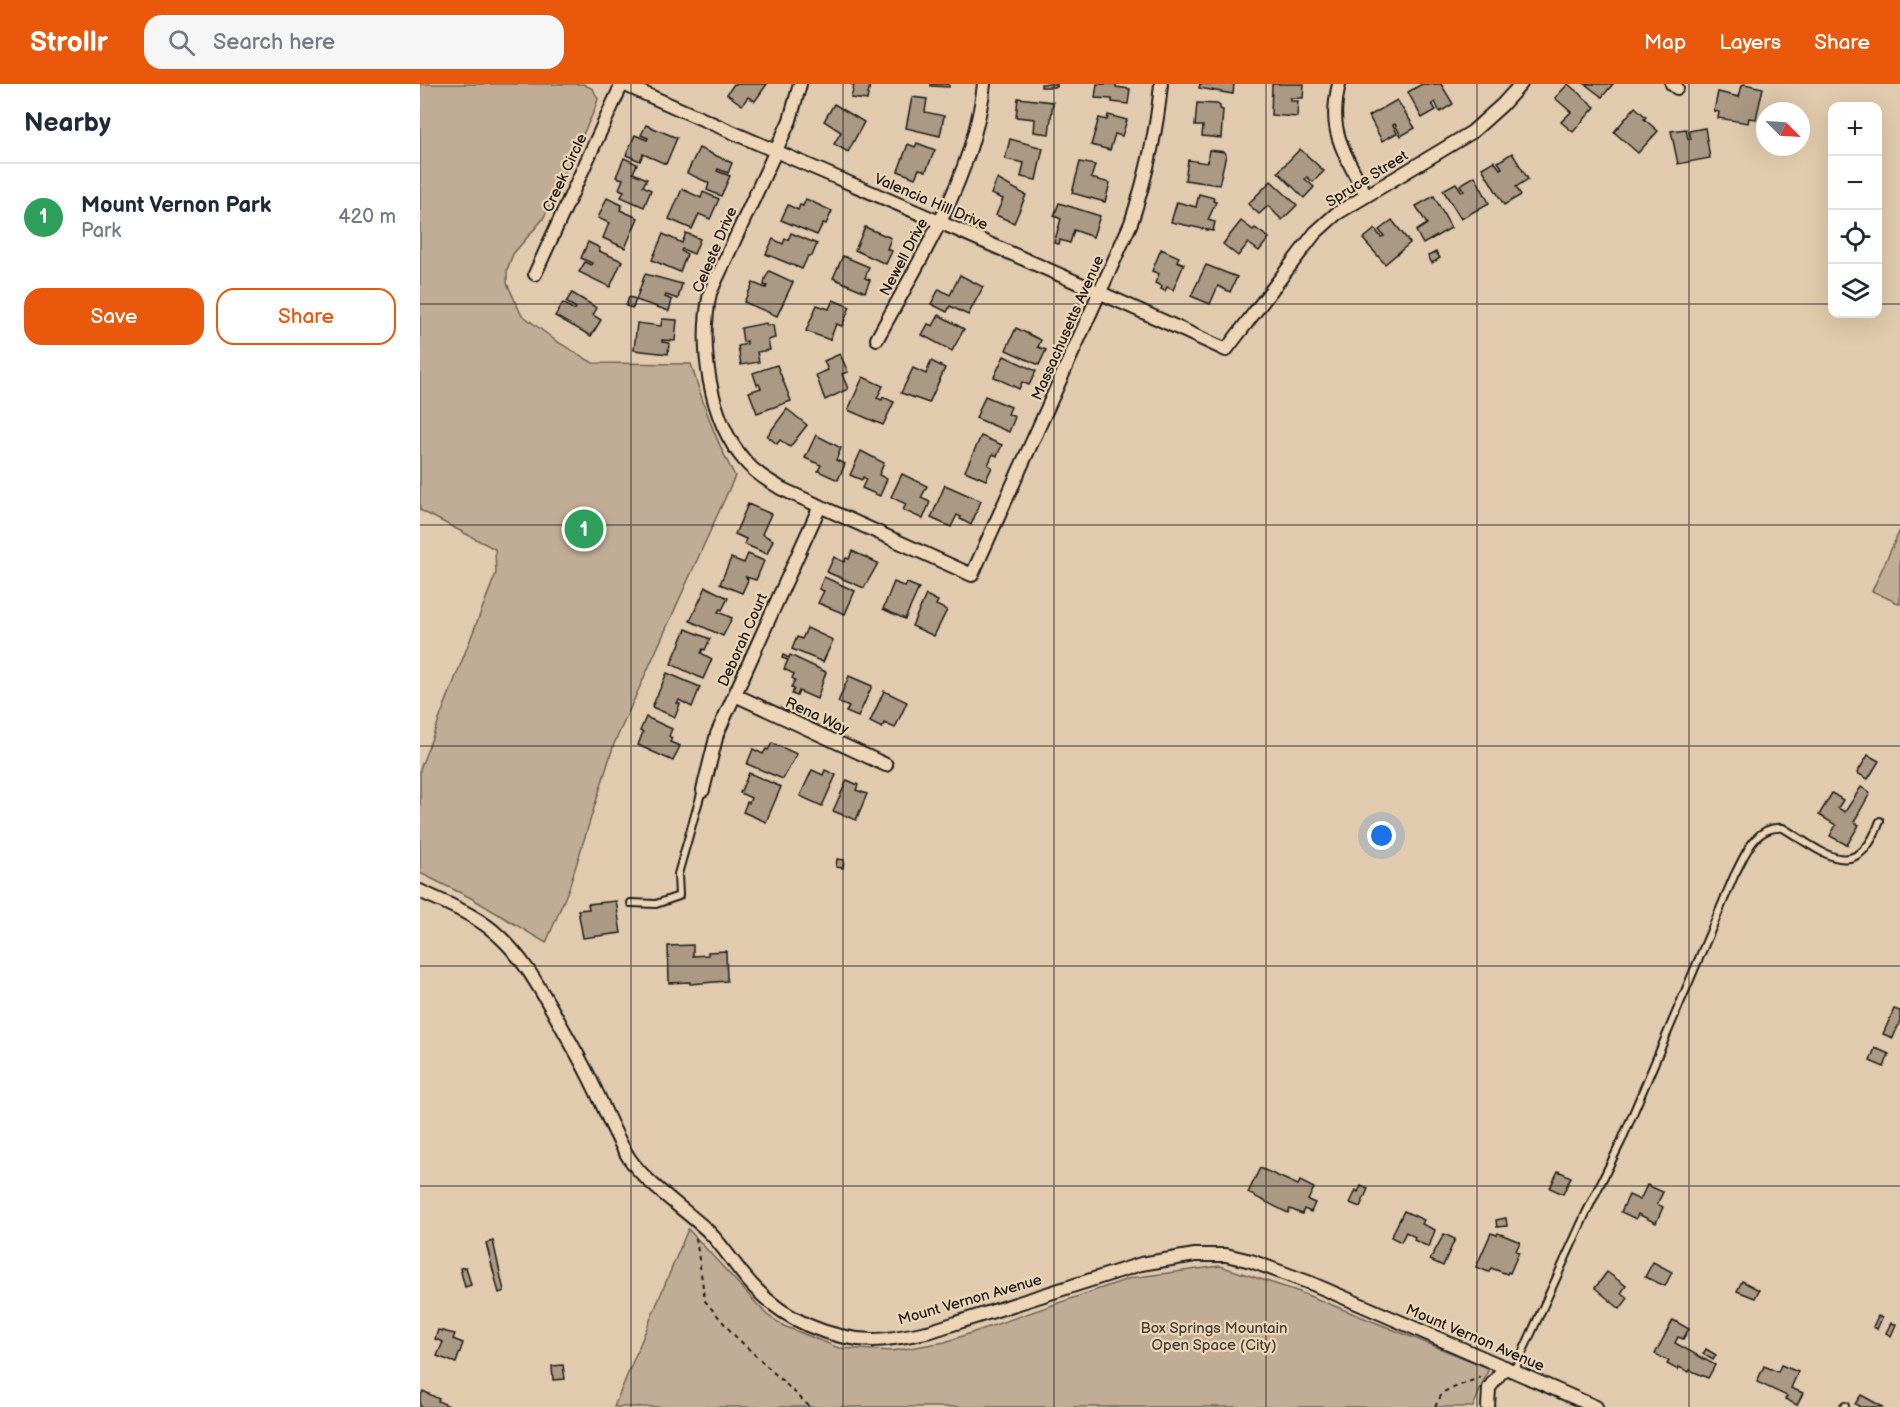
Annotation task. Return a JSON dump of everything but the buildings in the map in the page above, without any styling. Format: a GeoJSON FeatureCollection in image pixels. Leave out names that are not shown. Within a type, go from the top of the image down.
{"type":"FeatureCollection","features":[{"type":"Feature","properties":{"kind":"street","name":"Valencia Hill Drive"},"geometry":{"type":"LineString","coordinates":[[623,84],[1101,292],[1226,350]]}},
{"type":"Feature","properties":{"kind":"street","name":"Creek Circle"},"geometry":{"type":"LineString","coordinates":[[535,274],[623,84]]}},
{"type":"Feature","properties":{"kind":"street","name":"Celeste Drive"},"geometry":{"type":"LineString","coordinates":[[800,84],[790,120],[710,293],[705,342],[707,365],[719,414],[730,440],[745,461],[762,477],[782,489],[972,575]]}},
{"type":"Feature","properties":{"kind":"street","name":"Newell Drive"},"geometry":{"type":"LineString","coordinates":[[877,339],[939,222],[976,133],[984,84]]}},
{"type":"Feature","properties":{"kind":"street","name":"Massachusetts Avenue"},"geometry":{"type":"LineString","coordinates":[[972,575],[1131,223],[1155,135],[1161,84]]}},
{"type":"Feature","properties":{"kind":"street"},"geometry":{"type":"LineString","coordinates":[[1339,84],[1336,98],[1336,126],[1366,195]]}},
{"type":"Feature","properties":{"kind":"street","name":"Spruce Street"},"geometry":{"type":"LineString","coordinates":[[1226,350],[1316,233],[1336,214],[1472,132],[1521,84]]}},
{"type":"Feature","properties":{"kind":"street","name":"Deborah Court"},"geometry":{"type":"LineString","coordinates":[[702,790],[717,734],[820,506]]}},
{"type":"Feature","properties":{"kind":"street","name":"Rena Way"},"geometry":{"type":"LineString","coordinates":[[735,695],[886,765]]}},
{"type":"Feature","properties":{"kind":"street","name":"Mount Vernon Avenue"},"geometry":{"type":"LineString","coordinates":[[420,891],[478,921],[497,934],[513,951],[531,973],[573,1045],[595,1089],[608,1122],[631,1160],[711,1235],[755,1288],[779,1309],[799,1322],[847,1337],[873,1340],[903,1337],[931,1331],[1141,1264],[1195,1255],[1226,1255],[1251,1261],[1313,1284],[1596,1407]]}},
{"type":"Feature","properties":{"kind":"street"},"geometry":{"type":"LineString","coordinates":[[1488,1407],[1489,1388],[1496,1378],[1510,1369]]}},
{"type":"Feature","properties":{"kind":"lane"},"geometry":{"type":"LineString","coordinates":[[631,903],[656,904],[679,896],[678,874],[702,790]]}},
{"type":"Feature","properties":{"kind":"lane"},"geometry":{"type":"LineString","coordinates":[[1510,1369],[1621,1142],[1734,876],[1750,845],[1764,830],[1773,827],[1783,828],[1833,858],[1844,859],[1861,855],[1868,847],[1880,821]]}},
{"type":"Feature","properties":{"kind":"path"},"geometry":{"type":"LineString","coordinates":[[692,1216],[705,1301],[734,1335],[810,1407]]}},
{"type":"Feature","properties":{"kind":"path"},"geometry":{"type":"LineString","coordinates":[[1435,1407],[1443,1392],[1478,1377],[1496,1378]]}},
{"type":"Feature","properties":{"kind":"green space"},"geometry":{"type":"Polygon","coordinates":[[[420,84],[583,84],[593,89],[598,99],[594,111],[543,219],[513,254],[507,270],[507,283],[521,314],[556,341],[593,363],[691,364],[715,435],[735,476],[614,744],[569,888],[546,943],[473,899],[420,873],[420,769],[496,573],[495,549],[420,510],[420,84]]]}},
{"type":"Feature","properties":{"kind":"green space"},"geometry":{"type":"Polygon","coordinates":[[[1900,530],[1900,604],[1872,591],[1900,530]]]}},
{"type":"Feature","properties":{"kind":"green space","name":"Box Springs Mountain Open Space (City)"},"geometry":{"type":"Polygon","coordinates":[[[688,1229],[767,1315],[784,1326],[839,1348],[892,1351],[945,1342],[1131,1278],[1220,1266],[1297,1291],[1489,1368],[1473,1407],[614,1407],[688,1229]]]}},
{"type":"Feature","properties":{"kind":"place","name":"Mount Vernon Park"},"geometry":{"type":"Point","coordinates":[584,529]}}]}
